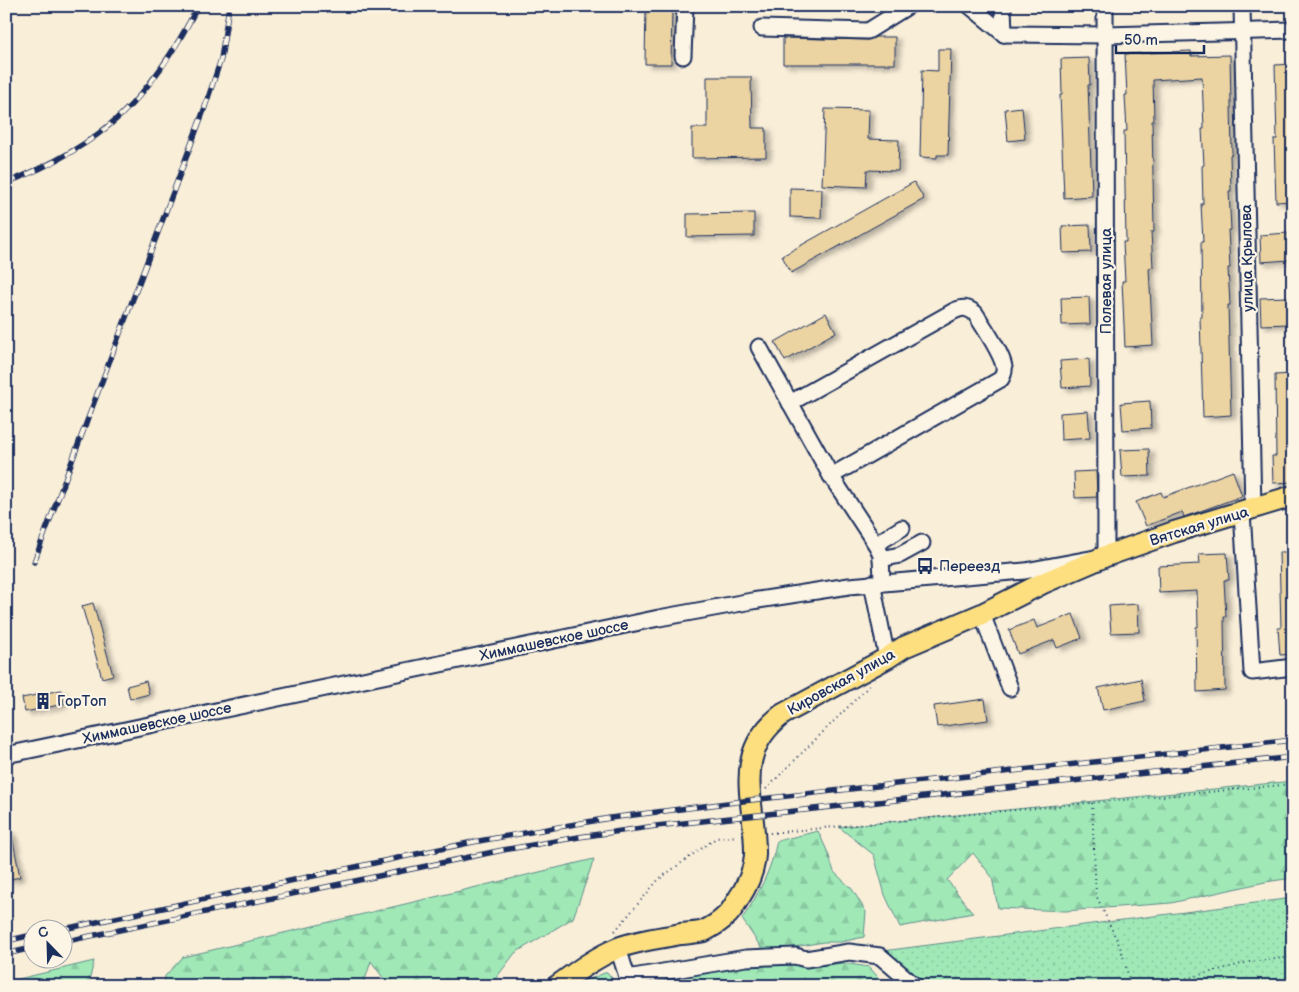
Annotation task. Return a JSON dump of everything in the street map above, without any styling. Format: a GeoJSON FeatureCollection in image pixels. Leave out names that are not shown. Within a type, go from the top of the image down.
{"type":"FeatureCollection","features":[{"type":"Feature","properties":{"kind":"main road","name":"Вятская улица"},"geometry":{"type":"LineString","coordinates":[[1106,556],[1174,532],[1293,496]]}},
{"type":"Feature","properties":{"kind":"main road","name":"Кировская улица"},"geometry":{"type":"LineString","coordinates":[[556,986],[615,942],[704,931],[726,916],[742,895],[752,871],[754,855],[750,785],[751,761],[756,744],[768,728],[783,714],[904,647],[982,614],[1043,583],[1106,556]]}},
{"type":"Feature","properties":{"kind":"street"},"geometry":{"type":"LineString","coordinates":[[683,56],[685,6]]}},
{"type":"Feature","properties":{"kind":"street"},"geometry":{"type":"LineString","coordinates":[[762,28],[868,31],[908,6]]}},
{"type":"Feature","properties":{"kind":"street"},"geometry":{"type":"LineString","coordinates":[[970,6],[1004,34],[1106,35],[1293,30]]}},
{"type":"Feature","properties":{"kind":"street"},"geometry":{"type":"LineString","coordinates":[[1003,6],[1004,34]]}},
{"type":"Feature","properties":{"kind":"street","name":"Полевая улица"},"geometry":{"type":"LineString","coordinates":[[1105,6],[1106,556]]}},
{"type":"Feature","properties":{"kind":"street","name":"улица Крылова"},"geometry":{"type":"LineString","coordinates":[[1242,6],[1247,511],[1252,672],[1293,667]]}},
{"type":"Feature","properties":{"kind":"street"},"geometry":{"type":"LineString","coordinates":[[790,403],[954,311],[965,308],[975,313],[1004,368],[1004,374],[1001,379],[831,476]]}},
{"type":"Feature","properties":{"kind":"street"},"geometry":{"type":"LineString","coordinates":[[759,347],[831,476],[876,544],[881,559],[877,583],[887,658]]}},
{"type":"Feature","properties":{"kind":"street"},"geometry":{"type":"LineString","coordinates":[[876,544],[902,528]]}},
{"type":"Feature","properties":{"kind":"street"},"geometry":{"type":"LineString","coordinates":[[881,559],[900,555],[922,543]]}},
{"type":"Feature","properties":{"kind":"street","name":"Химмашевское шоссе"},"geometry":{"type":"LineString","coordinates":[[6,755],[659,618],[752,601],[877,583],[1025,571],[1106,556]]}},
{"type":"Feature","properties":{"kind":"street"},"geometry":{"type":"LineString","coordinates":[[982,614],[1010,688]]}},
{"type":"Feature","properties":{"kind":"street"},"geometry":{"type":"LineString","coordinates":[[615,942],[628,982],[746,958],[796,956],[806,959],[849,952],[880,956],[915,986]]}},
{"type":"Feature","properties":{"kind":"path"},"geometry":{"type":"LineString","coordinates":[[764,791],[872,684]]}},
{"type":"Feature","properties":{"kind":"path"},"geometry":{"type":"LineString","coordinates":[[615,942],[659,879],[716,838],[1293,784]]}},
{"type":"Feature","properties":{"kind":"path"},"geometry":{"type":"LineString","coordinates":[[1092,803],[1096,895],[1121,949],[1131,986]]}},
{"type":"Feature","properties":{"kind":"path"},"geometry":{"type":"LineString","coordinates":[[1157,986],[1250,962],[1293,957]]}},
{"type":"Feature","properties":{"kind":"green space"},"geometry":{"type":"Polygon","coordinates":[[[1293,781],[1293,878],[1265,882],[1171,903],[1065,911],[998,908],[992,877],[973,853],[947,880],[973,913],[900,927],[885,895],[874,855],[839,827],[1293,781]]]}},
{"type":"Feature","properties":{"kind":"green space"},"geometry":{"type":"Polygon","coordinates":[[[818,831],[834,872],[852,889],[866,912],[864,937],[841,942],[824,942],[788,948],[766,955],[742,919],[764,882],[777,841],[818,831]]]}},
{"type":"Feature","properties":{"kind":"green space"},"geometry":{"type":"Polygon","coordinates":[[[594,859],[573,918],[515,953],[490,986],[389,986],[371,961],[363,986],[164,986],[165,976],[183,957],[594,859]]]}},
{"type":"Feature","properties":{"kind":"green space"},"geometry":{"type":"Polygon","coordinates":[[[1293,898],[1293,986],[899,986],[875,952],[1293,898]]]}},
{"type":"Feature","properties":{"kind":"green space"},"geometry":{"type":"Polygon","coordinates":[[[94,961],[88,986],[6,986],[6,982],[56,970],[72,970],[72,966],[94,961]]]}},
{"type":"Feature","properties":{"kind":"green space"},"geometry":{"type":"Polygon","coordinates":[[[793,961],[807,967],[843,963],[869,967],[886,986],[642,986],[641,984],[736,966],[793,961]]]}},
{"type":"Feature","properties":{"kind":"green space"},"geometry":{"type":"Polygon","coordinates":[[[607,972],[618,986],[573,986],[607,972]]]}},
{"type":"Feature","properties":{"kind":"building"},"geometry":{"type":"Polygon","coordinates":[[[646,6],[672,6],[671,64],[645,64],[646,6]]]}},
{"type":"Feature","properties":{"kind":"building"},"geometry":{"type":"Polygon","coordinates":[[[876,37],[895,37],[895,64],[783,64],[783,38],[868,40],[876,37]]]}},
{"type":"Feature","properties":{"kind":"building"},"geometry":{"type":"Polygon","coordinates":[[[938,49],[951,49],[948,155],[937,155],[937,158],[920,157],[922,70],[938,71],[938,49]]]}},
{"type":"Feature","properties":{"kind":"building"},"geometry":{"type":"Polygon","coordinates":[[[1191,51],[1191,56],[1230,55],[1232,154],[1230,155],[1231,191],[1229,191],[1231,230],[1228,230],[1230,305],[1228,305],[1231,415],[1203,417],[1200,317],[1202,317],[1201,242],[1203,242],[1201,204],[1203,204],[1202,166],[1204,165],[1202,77],[1153,80],[1154,232],[1151,232],[1153,267],[1149,268],[1153,345],[1125,347],[1122,281],[1125,281],[1123,242],[1126,242],[1124,131],[1127,131],[1125,95],[1127,95],[1125,54],[1191,51]]]}},
{"type":"Feature","properties":{"kind":"building"},"geometry":{"type":"Polygon","coordinates":[[[1089,58],[1090,85],[1088,85],[1092,196],[1064,198],[1060,95],[1062,95],[1061,59],[1089,58]]]}},
{"type":"Feature","properties":{"kind":"building"},"geometry":{"type":"Polygon","coordinates":[[[1293,64],[1293,201],[1276,202],[1274,139],[1277,139],[1275,65],[1293,64]]]}},
{"type":"Feature","properties":{"kind":"building"},"geometry":{"type":"Polygon","coordinates":[[[707,77],[751,77],[752,128],[766,128],[766,157],[692,158],[692,128],[707,128],[707,77]]]}},
{"type":"Feature","properties":{"kind":"building"},"geometry":{"type":"Polygon","coordinates":[[[1022,107],[1025,139],[1008,141],[1005,109],[1022,107]]]}},
{"type":"Feature","properties":{"kind":"building"},"geometry":{"type":"Polygon","coordinates":[[[825,109],[869,110],[868,139],[899,140],[898,171],[867,170],[866,187],[822,185],[825,109]]]}},
{"type":"Feature","properties":{"kind":"building"},"geometry":{"type":"Polygon","coordinates":[[[914,182],[924,199],[791,273],[782,256],[914,182]]]}},
{"type":"Feature","properties":{"kind":"building"},"geometry":{"type":"Polygon","coordinates":[[[790,188],[822,189],[821,218],[790,217],[790,188]]]}},
{"type":"Feature","properties":{"kind":"building"},"geometry":{"type":"Polygon","coordinates":[[[754,213],[754,236],[687,237],[687,214],[754,213]]]}},
{"type":"Feature","properties":{"kind":"building"},"geometry":{"type":"Polygon","coordinates":[[[1090,225],[1091,252],[1063,253],[1062,226],[1090,225]]]}},
{"type":"Feature","properties":{"kind":"building"},"geometry":{"type":"Polygon","coordinates":[[[1288,233],[1289,260],[1261,262],[1260,235],[1288,233]]]}},
{"type":"Feature","properties":{"kind":"building"},"geometry":{"type":"Polygon","coordinates":[[[1089,297],[1090,324],[1062,325],[1061,298],[1089,297]]]}},
{"type":"Feature","properties":{"kind":"building"},"geometry":{"type":"Polygon","coordinates":[[[1288,297],[1289,324],[1261,325],[1260,298],[1288,297]]]}},
{"type":"Feature","properties":{"kind":"building"},"geometry":{"type":"Polygon","coordinates":[[[826,313],[836,332],[785,361],[775,342],[826,313]]]}},
{"type":"Feature","properties":{"kind":"building"},"geometry":{"type":"Polygon","coordinates":[[[1089,359],[1090,386],[1062,388],[1060,361],[1089,359]]]}},
{"type":"Feature","properties":{"kind":"building"},"geometry":{"type":"Polygon","coordinates":[[[1293,374],[1293,482],[1273,483],[1272,456],[1276,456],[1275,375],[1293,374]]]}},
{"type":"Feature","properties":{"kind":"building"},"geometry":{"type":"Polygon","coordinates":[[[1150,401],[1151,428],[1123,430],[1121,403],[1150,401]]]}},
{"type":"Feature","properties":{"kind":"building"},"geometry":{"type":"Polygon","coordinates":[[[1088,411],[1090,438],[1061,440],[1060,413],[1088,411]]]}},
{"type":"Feature","properties":{"kind":"building"},"geometry":{"type":"Polygon","coordinates":[[[1149,449],[1150,476],[1122,477],[1120,450],[1149,449]]]}},
{"type":"Feature","properties":{"kind":"building"},"geometry":{"type":"Polygon","coordinates":[[[1096,471],[1097,497],[1075,498],[1074,472],[1096,471]]]}},
{"type":"Feature","properties":{"kind":"building"},"geometry":{"type":"Polygon","coordinates":[[[1233,471],[1242,496],[1184,517],[1182,512],[1146,526],[1136,502],[1161,492],[1163,497],[1233,471]]]}},
{"type":"Feature","properties":{"kind":"building"},"geometry":{"type":"Polygon","coordinates":[[[1279,552],[1293,552],[1293,654],[1280,655],[1278,628],[1281,628],[1279,552]]]}},
{"type":"Feature","properties":{"kind":"building"},"geometry":{"type":"Polygon","coordinates":[[[1227,553],[1229,580],[1224,580],[1226,617],[1224,617],[1225,690],[1197,692],[1197,591],[1159,593],[1158,566],[1200,564],[1199,554],[1227,553]]]}},
{"type":"Feature","properties":{"kind":"building"},"geometry":{"type":"Polygon","coordinates":[[[93,603],[113,675],[102,678],[82,606],[93,603]]]}},
{"type":"Feature","properties":{"kind":"building"},"geometry":{"type":"Polygon","coordinates":[[[1138,604],[1139,632],[1111,633],[1109,606],[1138,604]]]}},
{"type":"Feature","properties":{"kind":"building"},"geometry":{"type":"Polygon","coordinates":[[[1073,614],[1082,638],[1057,648],[1054,640],[1018,654],[1009,630],[1034,620],[1037,628],[1073,614]]]}},
{"type":"Feature","properties":{"kind":"building"},"geometry":{"type":"Polygon","coordinates":[[[1141,679],[1145,701],[1103,710],[1098,688],[1141,679]]]}},
{"type":"Feature","properties":{"kind":"building"},"geometry":{"type":"Polygon","coordinates":[[[146,681],[149,694],[130,699],[127,686],[146,681]]]}},
{"type":"Feature","properties":{"kind":"building","name":"ГорТоп"},"geometry":{"type":"Polygon","coordinates":[[[61,690],[64,704],[25,712],[22,698],[61,690]]]}},
{"type":"Feature","properties":{"kind":"building"},"geometry":{"type":"Polygon","coordinates":[[[985,699],[988,720],[937,727],[934,706],[985,699]]]}},
{"type":"Feature","properties":{"kind":"building"},"geometry":{"type":"Polygon","coordinates":[[[11,831],[20,877],[6,880],[6,832],[11,831]]]}},
{"type":"Feature","properties":{"kind":"railway"},"geometry":{"type":"LineString","coordinates":[[6,183],[71,152],[97,135],[121,115],[162,68],[198,6]]}},
{"type":"Feature","properties":{"kind":"railway"},"geometry":{"type":"LineString","coordinates":[[34,562],[204,110],[221,59],[229,6]]}},
{"type":"Feature","properties":{"kind":"railway"},"geometry":{"type":"LineString","coordinates":[[72,927],[473,842],[610,818],[751,800],[1293,740]]}},
{"type":"Feature","properties":{"kind":"railway"},"geometry":{"type":"LineString","coordinates":[[72,940],[503,850],[579,837],[656,826],[1293,757]]}},
{"type":"Feature","properties":{"kind":"railway"},"geometry":{"type":"LineString","coordinates":[[6,941],[22,937]]}},
{"type":"Feature","properties":{"kind":"railway"},"geometry":{"type":"LineString","coordinates":[[6,954],[22,950]]}},
{"type":"Feature","properties":{"kind":"place","name":"Переезд"},"geometry":{"type":"Point","coordinates":[925,566]}},
{"type":"Feature","properties":{"kind":"place","name":"ГорТоп"},"geometry":{"type":"Point","coordinates":[43,701]}}]}
